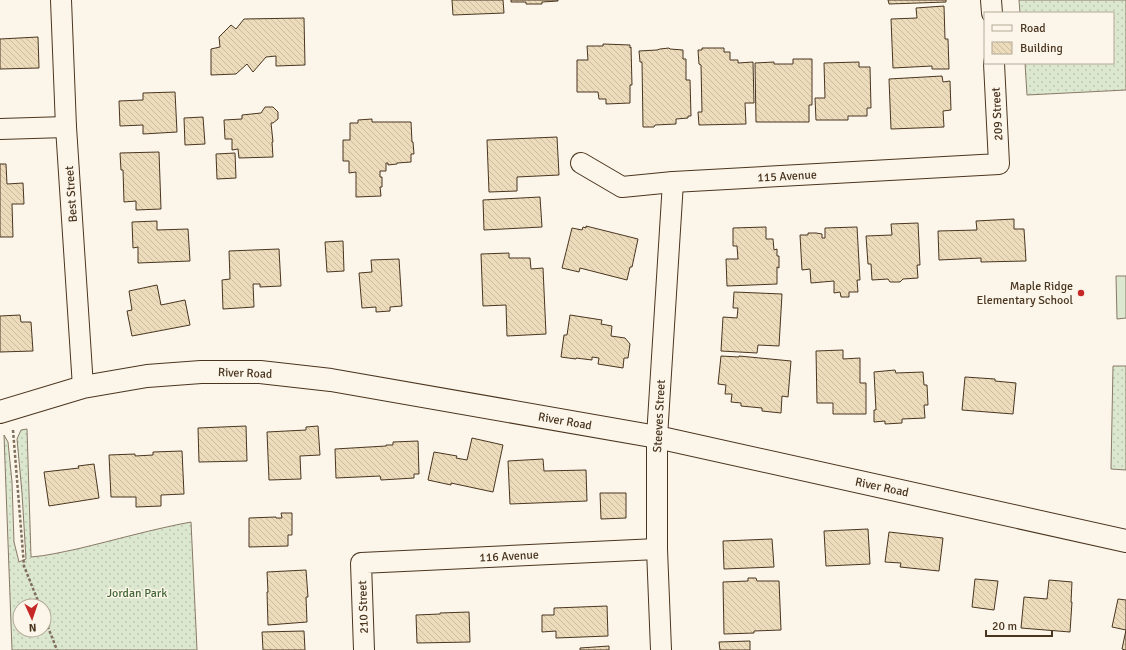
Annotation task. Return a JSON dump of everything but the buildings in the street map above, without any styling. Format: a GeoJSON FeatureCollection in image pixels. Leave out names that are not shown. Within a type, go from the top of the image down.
{"type":"FeatureCollection","features":[{"type":"Feature","properties":{"kind":"street","name":"Best Street"},"geometry":{"type":"LineString","coordinates":[[61,0],[66,127],[83,387]]}},
{"type":"Feature","properties":{"kind":"street"},"geometry":{"type":"LineString","coordinates":[[991,0],[992,12]]}},
{"type":"Feature","properties":{"kind":"street","name":"209 Street"},"geometry":{"type":"LineString","coordinates":[[994,64],[999,164]]}},
{"type":"Feature","properties":{"kind":"street"},"geometry":{"type":"LineString","coordinates":[[0,129],[66,127]]}},
{"type":"Feature","properties":{"kind":"street","name":"115 Avenue"},"geometry":{"type":"LineString","coordinates":[[581,163],[622,186],[999,164]]}},
{"type":"Feature","properties":{"kind":"street","name":"Steeves Street"},"geometry":{"type":"LineString","coordinates":[[661,650],[657,549],[657,437],[673,182]]}},
{"type":"Feature","properties":{"kind":"street","name":"River Road"},"geometry":{"type":"LineString","coordinates":[[0,412],[83,387],[147,376],[201,372],[260,372],[331,380],[657,437],[1126,541]]}},
{"type":"Feature","properties":{"kind":"street","name":"116 Avenue"},"geometry":{"type":"LineString","coordinates":[[361,563],[657,549]]}},
{"type":"Feature","properties":{"kind":"street","name":"210 Street"},"geometry":{"type":"LineString","coordinates":[[361,563],[364,650]]}},
{"type":"Feature","properties":{"kind":"path"},"geometry":{"type":"LineString","coordinates":[[13,430],[24,566],[37,598]]}},
{"type":"Feature","properties":{"kind":"path"},"geometry":{"type":"LineString","coordinates":[[52,637],[57,650]]}},
{"type":"Feature","properties":{"kind":"green space"},"geometry":{"type":"Polygon","coordinates":[[[1019,0],[1126,0],[1126,90],[1027,95],[1025,64],[1114,64],[1114,12],[1020,12],[1019,0]]]}},
{"type":"Feature","properties":{"kind":"green space"},"geometry":{"type":"Polygon","coordinates":[[[1116,276],[1126,276],[1126,318],[1117,319],[1116,276]]]}},
{"type":"Feature","properties":{"kind":"green space"},"geometry":{"type":"Polygon","coordinates":[[[1113,366],[1126,366],[1126,470],[1111,469],[1113,366]]]}},
{"type":"Feature","properties":{"kind":"green space","name":"Jordan Park"},"geometry":{"type":"Polygon","coordinates":[[[27,429],[31,557],[77,549],[191,522],[197,650],[12,650],[4,435],[8,442],[12,482],[14,542],[19,562],[26,559],[17,439],[21,430],[27,429]]]}},
{"type":"Feature","properties":{"kind":"place","name":"Maple Ridge Elementary School"},"geometry":{"type":"Point","coordinates":[1081,293]}}]}
